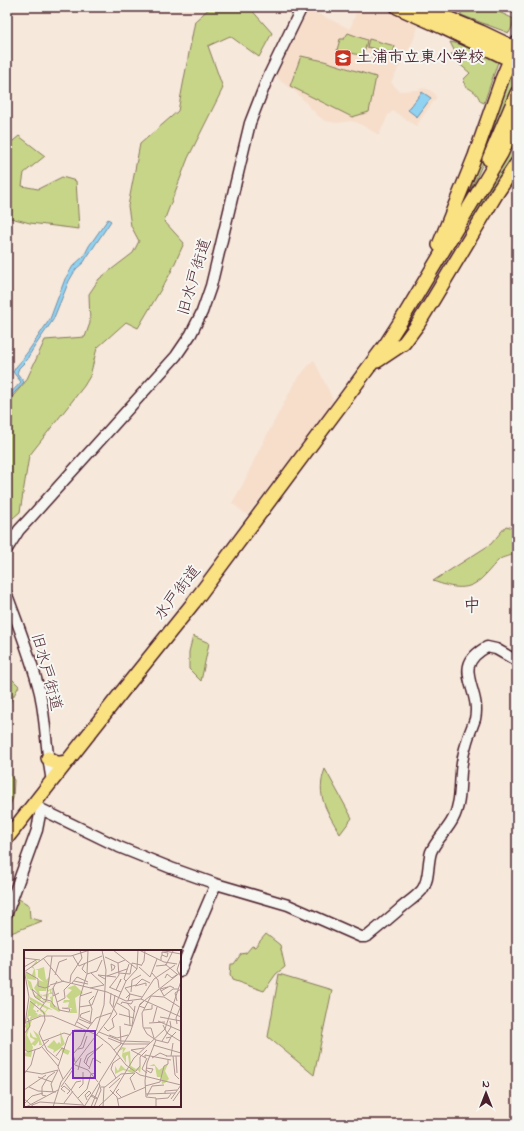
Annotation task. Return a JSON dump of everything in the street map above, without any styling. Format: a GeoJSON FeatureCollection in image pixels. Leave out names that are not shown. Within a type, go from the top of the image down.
{"type":"FeatureCollection","features":[{"type":"Feature","properties":{"kind":"highway"},"geometry":{"type":"LineString","coordinates":[[397,7],[449,30],[515,53]]}},
{"type":"Feature","properties":{"kind":"highway"},"geometry":{"type":"LineString","coordinates":[[422,7],[459,23],[515,53]]}},
{"type":"Feature","properties":{"kind":"highway"},"geometry":{"type":"LineString","coordinates":[[424,282],[475,156],[502,79],[515,53]]}},
{"type":"Feature","properties":{"kind":"highway"},"geometry":{"type":"LineString","coordinates":[[459,225],[517,93]]}},
{"type":"Feature","properties":{"kind":"highway"},"geometry":{"type":"LineString","coordinates":[[424,282],[501,154],[517,119]]}},
{"type":"Feature","properties":{"kind":"highway"},"geometry":{"type":"LineString","coordinates":[[370,365],[404,342],[418,324],[497,193],[517,163]]}},
{"type":"Feature","properties":{"kind":"highway","name":"水戸街道"},"geometry":{"type":"LineString","coordinates":[[7,838],[37,807],[52,781],[194,602],[370,365],[404,316],[424,282]]}},
{"type":"Feature","properties":{"kind":"highway"},"geometry":{"type":"LineString","coordinates":[[48,758],[59,764],[68,761]]}},
{"type":"Feature","properties":{"kind":"street","name":"旧水戸街道"},"geometry":{"type":"LineString","coordinates":[[7,549],[23,525],[171,361],[191,334],[202,312],[211,286],[250,123],[268,77],[302,7]]}},
{"type":"Feature","properties":{"kind":"street","name":"旧水戸街道"},"geometry":{"type":"LineString","coordinates":[[7,595],[29,656],[40,694],[52,781]]}},
{"type":"Feature","properties":{"kind":"street"},"geometry":{"type":"LineString","coordinates":[[7,913],[37,830],[37,807],[132,852],[171,868],[216,884],[288,905],[365,937],[411,900],[422,889],[427,878],[432,851],[453,820],[460,794],[465,746],[475,719],[475,697],[468,672],[470,661],[478,652],[487,647],[496,649],[517,661]]}},
{"type":"Feature","properties":{"kind":"street"},"geometry":{"type":"LineString","coordinates":[[181,969],[216,884]]}},
{"type":"Feature","properties":{"kind":"shaded area","name":"土浦市立東小学校"},"geometry":{"type":"Polygon","coordinates":[[[358,7],[385,7],[420,22],[413,41],[391,82],[399,91],[418,90],[422,88],[428,89],[434,93],[436,98],[416,126],[393,111],[388,115],[379,135],[358,123],[351,121],[337,123],[325,121],[316,114],[297,93],[283,83],[274,74],[306,8],[350,29],[358,7]]]}},
{"type":"Feature","properties":{"kind":"shaded area"},"geometry":{"type":"Polygon","coordinates":[[[314,360],[335,404],[247,515],[232,503],[295,382],[314,360]]]}},
{"type":"Feature","properties":{"kind":"green space"},"geometry":{"type":"Polygon","coordinates":[[[211,7],[249,7],[272,33],[259,57],[230,36],[208,46],[223,88],[188,158],[164,221],[184,243],[170,274],[138,328],[126,322],[97,348],[90,376],[84,386],[29,456],[20,512],[7,523],[7,403],[26,381],[45,340],[85,337],[90,323],[89,294],[99,279],[133,253],[139,241],[131,226],[128,206],[140,144],[178,111],[195,21],[211,7]]]}},
{"type":"Feature","properties":{"kind":"green space"},"geometry":{"type":"Polygon","coordinates":[[[464,7],[488,7],[514,19],[512,27],[509,33],[461,15],[464,7]]]}},
{"type":"Feature","properties":{"kind":"green space"},"geometry":{"type":"Polygon","coordinates":[[[502,7],[517,7],[517,16],[502,7]]]}},
{"type":"Feature","properties":{"kind":"green space"},"geometry":{"type":"Polygon","coordinates":[[[348,33],[367,40],[365,50],[360,55],[337,50],[340,39],[344,39],[348,33]]]}},
{"type":"Feature","properties":{"kind":"green space"},"geometry":{"type":"Polygon","coordinates":[[[369,39],[395,46],[393,53],[367,47],[369,39]]]}},
{"type":"Feature","properties":{"kind":"green space"},"geometry":{"type":"Polygon","coordinates":[[[450,42],[475,50],[498,62],[484,103],[480,101],[474,92],[465,86],[464,79],[470,73],[450,56],[455,52],[450,42]]]}},
{"type":"Feature","properties":{"kind":"green space"},"geometry":{"type":"Polygon","coordinates":[[[301,56],[324,61],[376,77],[369,112],[352,117],[290,86],[301,56]]]}},
{"type":"Feature","properties":{"kind":"green space"},"geometry":{"type":"Polygon","coordinates":[[[510,68],[517,69],[517,83],[476,179],[465,199],[462,197],[510,68]]]}},
{"type":"Feature","properties":{"kind":"green space"},"geometry":{"type":"Polygon","coordinates":[[[517,134],[517,153],[505,170],[473,224],[468,221],[505,154],[509,153],[517,134]]]}},
{"type":"Feature","properties":{"kind":"green space"},"geometry":{"type":"Polygon","coordinates":[[[19,136],[45,156],[24,173],[22,186],[38,189],[62,177],[76,181],[79,229],[30,223],[7,217],[7,146],[19,136]]]}},
{"type":"Feature","properties":{"kind":"green space"},"geometry":{"type":"Polygon","coordinates":[[[506,526],[517,529],[517,551],[512,555],[502,558],[496,562],[479,581],[467,587],[454,587],[433,581],[491,544],[506,526]]]}},
{"type":"Feature","properties":{"kind":"green space"},"geometry":{"type":"Polygon","coordinates":[[[193,636],[209,643],[201,681],[189,669],[189,652],[193,636]]]}},
{"type":"Feature","properties":{"kind":"green space"},"geometry":{"type":"Polygon","coordinates":[[[7,674],[19,686],[7,708],[7,674]]]}},
{"type":"Feature","properties":{"kind":"green space"},"geometry":{"type":"Polygon","coordinates":[[[325,769],[352,818],[340,834],[327,810],[322,795],[321,787],[325,769]]]}},
{"type":"Feature","properties":{"kind":"green space"},"geometry":{"type":"Polygon","coordinates":[[[7,772],[14,780],[13,798],[7,813],[7,772]]]}},
{"type":"Feature","properties":{"kind":"green space"},"geometry":{"type":"Polygon","coordinates":[[[17,898],[29,905],[30,918],[42,921],[11,933],[9,924],[17,898]]]}},
{"type":"Feature","properties":{"kind":"green space"},"geometry":{"type":"Polygon","coordinates":[[[266,934],[280,945],[285,967],[276,974],[264,991],[232,980],[230,975],[231,964],[234,964],[241,954],[246,953],[252,946],[255,947],[266,934]]]}},
{"type":"Feature","properties":{"kind":"green space"},"geometry":{"type":"Polygon","coordinates":[[[279,974],[332,990],[314,1075],[268,1037],[279,974]]]}},
{"type":"Feature","properties":{"kind":"water"},"geometry":{"type":"Polygon","coordinates":[[[422,92],[431,98],[417,117],[408,110],[422,92]]]}},
{"type":"Feature","properties":{"kind":"water"},"geometry":{"type":"Polygon","coordinates":[[[108,219],[111,221],[84,262],[76,269],[69,281],[53,320],[28,359],[19,368],[17,373],[24,382],[7,401],[7,397],[21,382],[13,372],[14,370],[50,319],[65,279],[73,266],[84,256],[89,246],[108,219]]]}},
{"type":"Feature","properties":{"kind":"place","name":"土浦市立東小学校"},"geometry":{"type":"Point","coordinates":[343,58]}},
{"type":"Feature","properties":{"kind":"district","name":"中"},"geometry":{"type":"Point","coordinates":[472,607]}}]}
